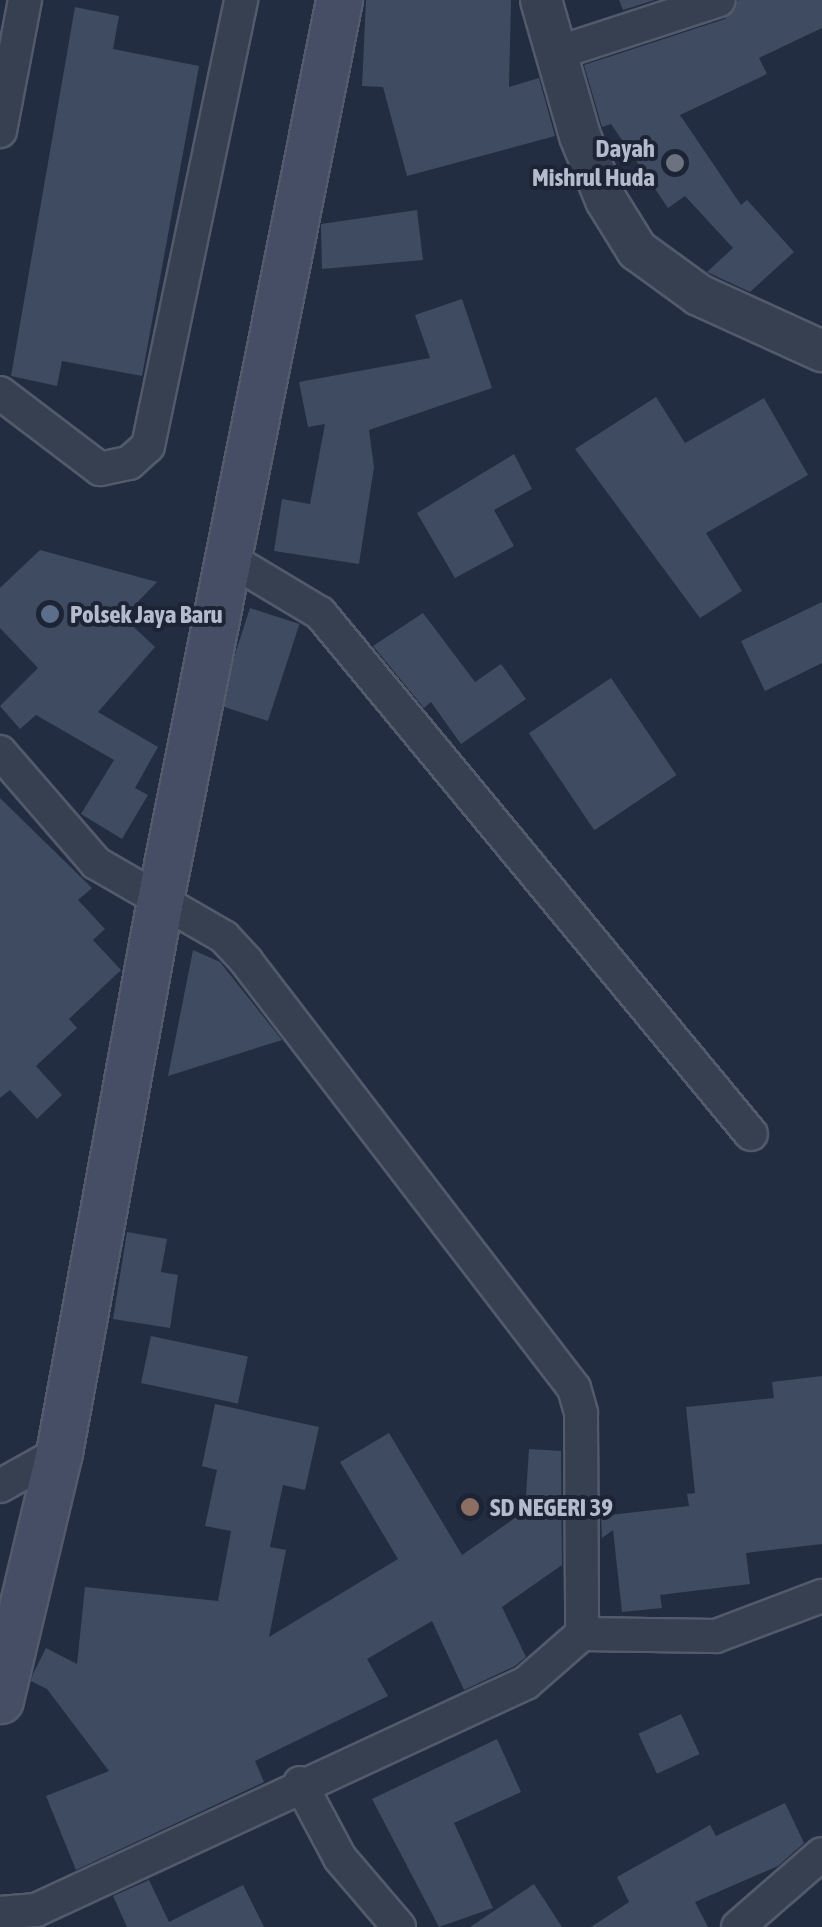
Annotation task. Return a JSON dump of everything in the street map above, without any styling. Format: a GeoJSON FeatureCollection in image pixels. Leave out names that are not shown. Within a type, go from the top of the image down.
{"type":"FeatureCollection","features":[{"type":"Feature","properties":{"kind":"main road"},"geometry":{"type":"LineString","coordinates":[[0,1700],[58,1453],[160,900],[339,0]]}},
{"type":"Feature","properties":{"kind":"street"},"geometry":{"type":"LineString","coordinates":[[0,131],[25,0]]}},
{"type":"Feature","properties":{"kind":"street"},"geometry":{"type":"LineString","coordinates":[[0,393],[100,469],[129,463],[148,446],[241,0]]}},
{"type":"Feature","properties":{"kind":"street"},"geometry":{"type":"LineString","coordinates":[[541,0],[606,200],[638,250],[699,294],[822,351]]}},
{"type":"Feature","properties":{"kind":"street"},"geometry":{"type":"LineString","coordinates":[[558,53],[718,0]]}},
{"type":"Feature","properties":{"kind":"street"},"geometry":{"type":"LineString","coordinates":[[228,558],[320,614],[751,1134]]}},
{"type":"Feature","properties":{"kind":"street"},"geometry":{"type":"LineString","coordinates":[[6,770],[96,863],[224,937],[574,1388],[581,1413],[582,1634]]}},
{"type":"Feature","properties":{"kind":"street"},"geometry":{"type":"LineString","coordinates":[[0,1486],[58,1453]]}},
{"type":"Feature","properties":{"kind":"street"},"geometry":{"type":"LineString","coordinates":[[0,1913],[36,1910],[300,1783],[526,1683],[582,1634],[716,1636],[822,1596]]}},
{"type":"Feature","properties":{"kind":"street"},"geometry":{"type":"LineString","coordinates":[[300,1783],[340,1858],[399,1927]]}},
{"type":"Feature","properties":{"kind":"street"},"geometry":{"type":"LineString","coordinates":[[738,1927],[822,1854]]}},
{"type":"Feature","properties":{"kind":"building"},"geometry":{"type":"Polygon","coordinates":[[[366,0],[511,0],[509,87],[539,78],[555,136],[407,176],[383,87],[362,86],[366,0]]]}},
{"type":"Feature","properties":{"kind":"building"},"geometry":{"type":"Polygon","coordinates":[[[619,0],[655,0],[623,10],[619,0]]]}},
{"type":"Feature","properties":{"kind":"building"},"geometry":{"type":"Polygon","coordinates":[[[738,0],[822,0],[822,28],[759,58],[767,74],[680,115],[741,205],[747,200],[794,252],[750,292],[707,272],[733,248],[685,196],[668,208],[611,124],[602,127],[584,65],[725,19],[738,0]]]}},
{"type":"Feature","properties":{"kind":"building"},"geometry":{"type":"Polygon","coordinates":[[[75,7],[119,16],[113,49],[199,66],[142,376],[62,361],[57,386],[11,376],[75,7]]]}},
{"type":"Feature","properties":{"kind":"building"},"geometry":{"type":"Polygon","coordinates":[[[417,210],[423,260],[322,269],[321,224],[417,210]]]}},
{"type":"Feature","properties":{"kind":"building"},"geometry":{"type":"Polygon","coordinates":[[[462,299],[492,388],[369,430],[374,467],[359,564],[274,551],[282,499],[310,504],[325,424],[308,427],[299,382],[430,358],[415,315],[462,299]]]}},
{"type":"Feature","properties":{"kind":"building"},"geometry":{"type":"Polygon","coordinates":[[[656,397],[685,443],[764,398],[808,475],[706,533],[742,591],[700,618],[575,449],[656,397]]]}},
{"type":"Feature","properties":{"kind":"building"},"geometry":{"type":"Polygon","coordinates":[[[514,454],[532,489],[494,510],[514,546],[455,578],[417,513],[514,454]]]}},
{"type":"Feature","properties":{"kind":"building"},"geometry":{"type":"Polygon","coordinates":[[[40,550],[157,582],[123,617],[155,647],[98,712],[158,747],[135,788],[148,795],[122,839],[81,814],[114,760],[36,715],[20,729],[0,706],[38,668],[0,628],[0,588],[40,550]]]}},
{"type":"Feature","properties":{"kind":"building"},"geometry":{"type":"Polygon","coordinates":[[[822,602],[822,663],[765,691],[741,641],[822,602]]]}},
{"type":"Feature","properties":{"kind":"building"},"geometry":{"type":"Polygon","coordinates":[[[250,608],[299,624],[268,721],[218,705],[250,608]]]}},
{"type":"Feature","properties":{"kind":"building"},"geometry":{"type":"Polygon","coordinates":[[[423,613],[475,682],[501,664],[526,699],[461,744],[431,702],[424,708],[373,646],[423,613]]]}},
{"type":"Feature","properties":{"kind":"building"},"geometry":{"type":"Polygon","coordinates":[[[611,678],[676,775],[594,830],[529,733],[611,678]]]}},
{"type":"Feature","properties":{"kind":"building"},"geometry":{"type":"Polygon","coordinates":[[[0,798],[92,888],[78,900],[105,929],[93,940],[121,970],[69,1019],[77,1028],[36,1066],[62,1095],[37,1119],[10,1090],[0,1098],[0,798]]]}},
{"type":"Feature","properties":{"kind":"building"},"geometry":{"type":"Polygon","coordinates":[[[193,950],[220,962],[282,1040],[168,1076],[193,950]]]}},
{"type":"Feature","properties":{"kind":"building"},"geometry":{"type":"Polygon","coordinates":[[[127,1232],[167,1239],[161,1272],[178,1275],[170,1328],[113,1319],[127,1232]]]}},
{"type":"Feature","properties":{"kind":"building"},"geometry":{"type":"Polygon","coordinates":[[[151,1336],[248,1357],[238,1404],[141,1383],[151,1336]]]}},
{"type":"Feature","properties":{"kind":"building"},"geometry":{"type":"Polygon","coordinates":[[[822,1376],[822,1544],[746,1553],[750,1584],[660,1595],[662,1608],[622,1612],[613,1530],[602,1538],[601,1516],[689,1506],[687,1494],[695,1493],[686,1407],[774,1398],[772,1382],[822,1376]]]}},
{"type":"Feature","properties":{"kind":"building"},"geometry":{"type":"Polygon","coordinates":[[[215,1404],[319,1427],[305,1490],[283,1485],[270,1547],[286,1550],[269,1637],[398,1559],[340,1462],[389,1433],[462,1555],[525,1511],[529,1449],[561,1451],[562,1565],[502,1607],[526,1657],[515,1666],[464,1690],[432,1621],[367,1659],[388,1696],[255,1761],[264,1782],[76,1870],[46,1796],[109,1771],[47,1689],[31,1681],[33,1674],[46,1648],[77,1664],[85,1587],[218,1601],[231,1531],[205,1526],[217,1470],[202,1466],[215,1404]]]}},
{"type":"Feature","properties":{"kind":"building"},"geometry":{"type":"Polygon","coordinates":[[[681,1714],[700,1754],[657,1774],[638,1734],[681,1714]]]}},
{"type":"Feature","properties":{"kind":"building"},"geometry":{"type":"Polygon","coordinates":[[[497,1739],[521,1792],[454,1823],[493,1908],[439,1927],[372,1799],[497,1739]]]}},
{"type":"Feature","properties":{"kind":"building"},"geometry":{"type":"Polygon","coordinates":[[[785,1803],[804,1843],[778,1866],[695,1902],[708,1927],[591,1927],[629,1902],[617,1877],[710,1825],[716,1836],[785,1803]]]}},
{"type":"Feature","properties":{"kind":"building"},"geometry":{"type":"Polygon","coordinates":[[[149,1880],[169,1922],[243,1885],[264,1927],[127,1927],[113,1896],[149,1880]]]}},
{"type":"Feature","properties":{"kind":"building"},"geometry":{"type":"Polygon","coordinates":[[[534,1884],[562,1927],[470,1927],[534,1884]]]}},
{"type":"Feature","properties":{"kind":"place","name":"Dayah Mishrul Huda"},"geometry":{"type":"Point","coordinates":[675,163]}},
{"type":"Feature","properties":{"kind":"place","name":"Polsek Jaya Baru"},"geometry":{"type":"Point","coordinates":[50,614]}},
{"type":"Feature","properties":{"kind":"place","name":"SD NEGERI 39"},"geometry":{"type":"Point","coordinates":[470,1507]}}]}
